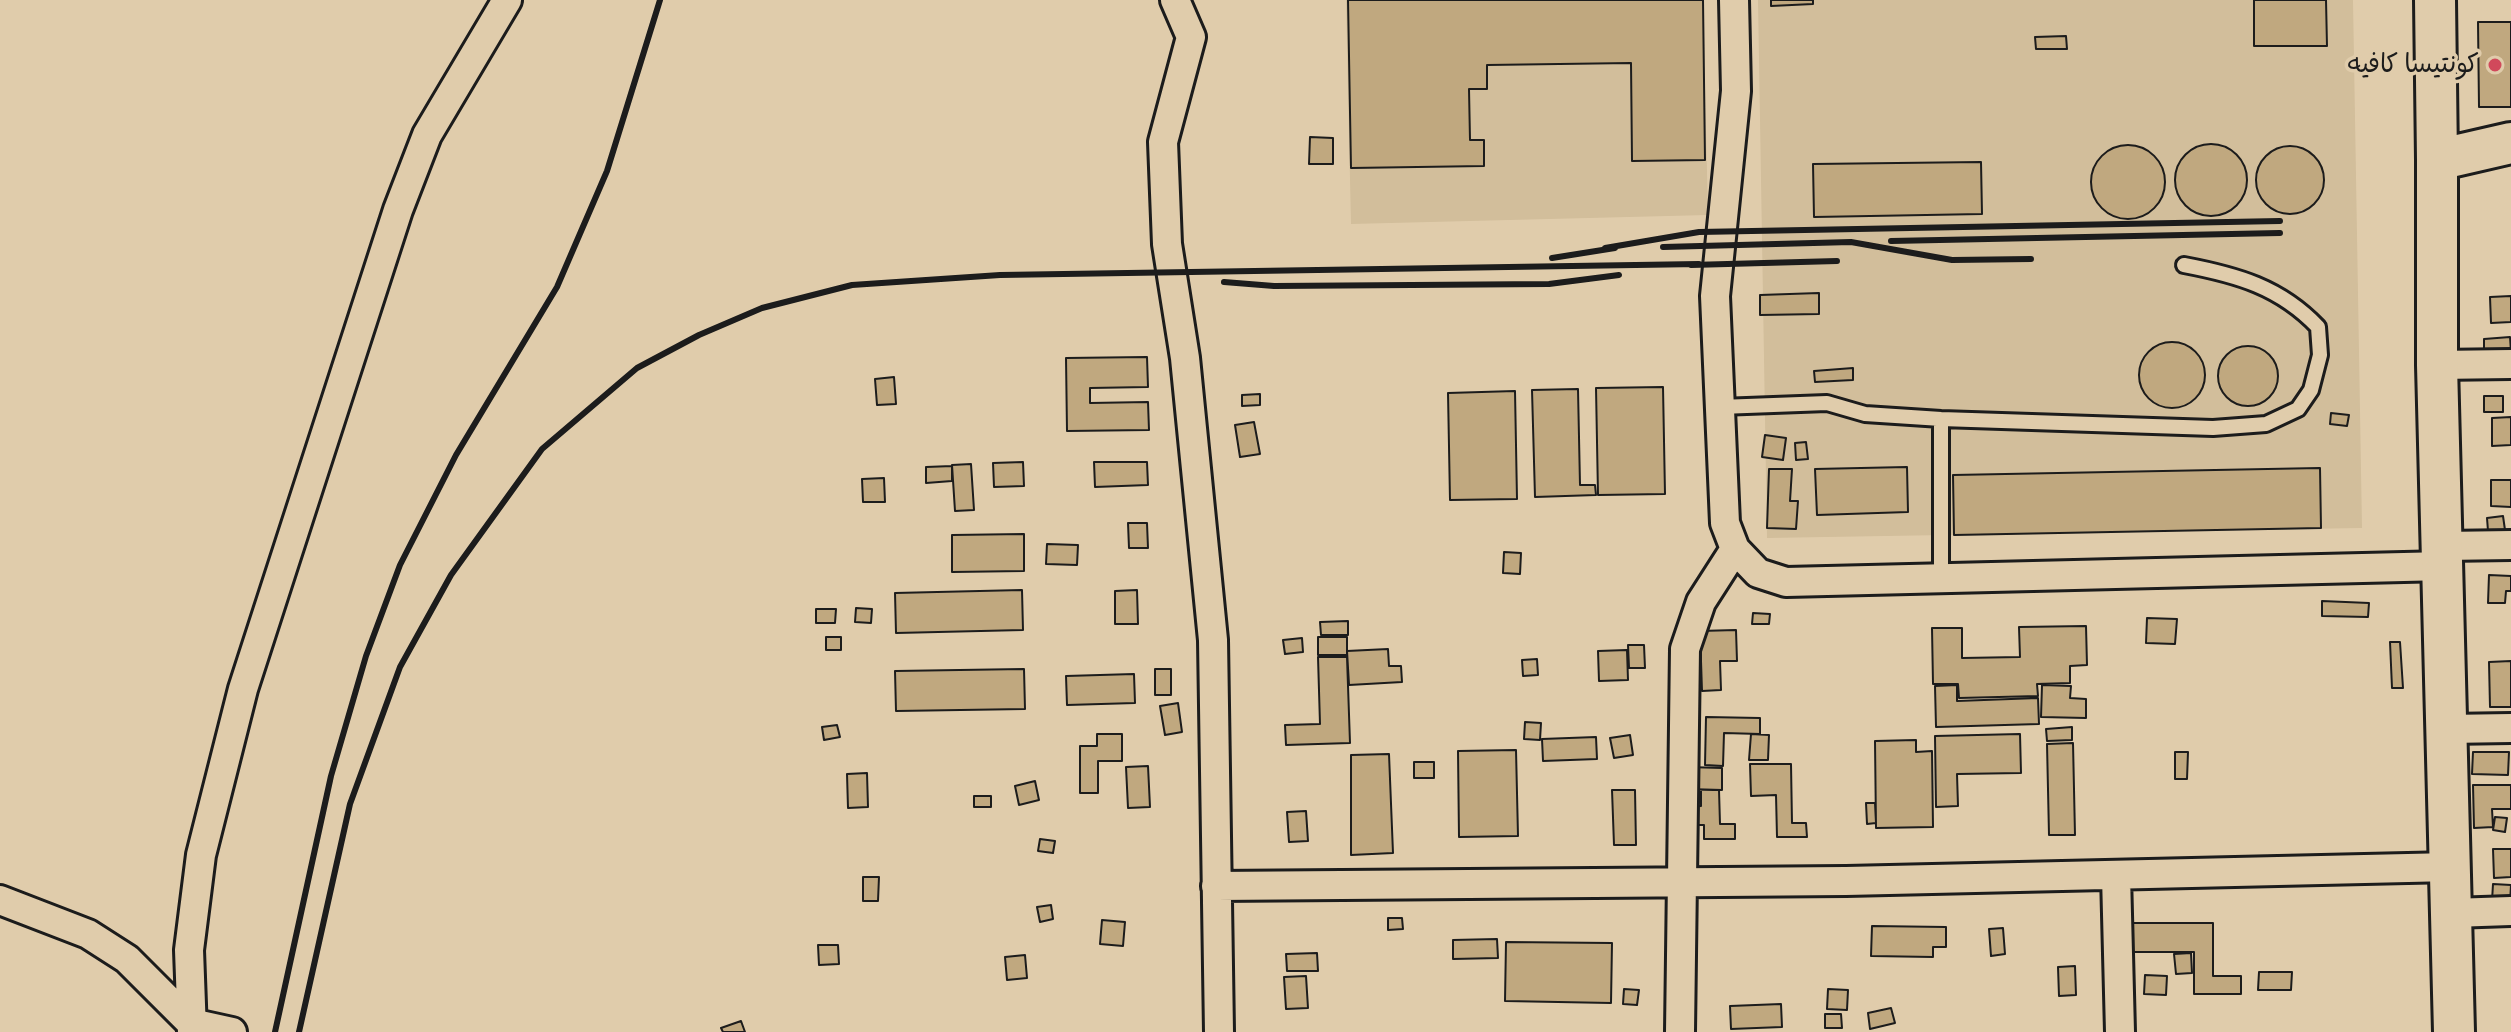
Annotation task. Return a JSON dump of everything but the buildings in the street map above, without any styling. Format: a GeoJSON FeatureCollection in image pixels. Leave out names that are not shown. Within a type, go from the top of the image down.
{"type":"FeatureCollection","features":[{"type":"Feature","properties":{"kind":"main road"},"geometry":{"type":"LineString","coordinates":[[2435,0],[2437,365],[2454,1032]]}},
{"type":"Feature","properties":{"kind":"main road"},"geometry":{"type":"LineString","coordinates":[[2437,160],[2511,143]]}},
{"type":"Feature","properties":{"kind":"street"},"geometry":{"type":"LineString","coordinates":[[191,1028],[189,950],[193,899],[201,855],[243,689],[393,225],[427,135],[507,0]]}},
{"type":"Feature","properties":{"kind":"street"},"geometry":{"type":"LineString","coordinates":[[1175,0],[1191,37],[1163,142],[1167,244],[1185,358],[1213,640],[1219,1032]]}},
{"type":"Feature","properties":{"kind":"street"},"geometry":{"type":"LineString","coordinates":[[1734,0],[1736,91],[1715,296],[1725,523],[1735,549],[1758,573],[1786,582],[1941,581],[2444,556],[2511,545]]}},
{"type":"Feature","properties":{"kind":"street"},"geometry":{"type":"LineString","coordinates":[[2437,365],[2511,364]]}},
{"type":"Feature","properties":{"kind":"street"},"geometry":{"type":"LineString","coordinates":[[1680,1032],[1685,649],[1701,602],[1735,549]]}},
{"type":"Feature","properties":{"kind":"street"},"geometry":{"type":"LineString","coordinates":[[2447,729],[2511,728]]}},
{"type":"Feature","properties":{"kind":"street"},"geometry":{"type":"LineString","coordinates":[[1216,886],[1681,882],[2451,867]]}},
{"type":"Feature","properties":{"kind":"street"},"geometry":{"type":"LineString","coordinates":[[2116,875],[2120,1032]]}},
{"type":"Feature","properties":{"kind":"street"},"geometry":{"type":"LineString","coordinates":[[0,900],[88,934],[127,959],[191,1028],[232,1032]]}},
{"type":"Feature","properties":{"kind":"street"},"geometry":{"type":"LineString","coordinates":[[2452,913],[2511,911]]}},
{"type":"Feature","properties":{"kind":"lane"},"geometry":{"type":"LineString","coordinates":[[1720,407],[1827,403],[1865,414],[1941,419],[2213,428],[2266,424],[2298,409],[2317,374],[2318,327],[2298,306],[2265,286],[2233,274],[2184,265]]}},
{"type":"Feature","properties":{"kind":"lane"},"geometry":{"type":"LineString","coordinates":[[1941,419],[1941,581]]}},
{"type":"Feature","properties":{"kind":"shaded area"},"geometry":{"type":"Polygon","coordinates":[[[1346,0],[1703,0],[1708,215],[1351,224],[1346,0]]]}},
{"type":"Feature","properties":{"kind":"shaded area"},"geometry":{"type":"Polygon","coordinates":[[[1758,0],[2353,0],[2362,528],[1767,538],[1758,0]]]}},
{"type":"Feature","properties":{"kind":"railway"},"geometry":{"type":"LineString","coordinates":[[275,1032],[331,776],[366,656],[400,565],[456,455],[557,287],[607,171],[660,0]]}},
{"type":"Feature","properties":{"kind":"railway"},"geometry":{"type":"LineString","coordinates":[[1605,248],[1699,232],[2280,221]]}},
{"type":"Feature","properties":{"kind":"railway"},"geometry":{"type":"LineString","coordinates":[[1891,241],[2280,233]]}},
{"type":"Feature","properties":{"kind":"railway"},"geometry":{"type":"LineString","coordinates":[[1663,247],[1851,242],[1952,260],[2031,259]]}},
{"type":"Feature","properties":{"kind":"railway"},"geometry":{"type":"LineString","coordinates":[[1552,258],[1615,248]]}},
{"type":"Feature","properties":{"kind":"railway"},"geometry":{"type":"LineString","coordinates":[[1691,265],[1837,261]]}},
{"type":"Feature","properties":{"kind":"railway"},"geometry":{"type":"LineString","coordinates":[[299,1032],[350,804],[400,667],[451,575],[542,449],[637,368],[699,335],[762,308],[852,285],[1000,275],[1699,264]]}},
{"type":"Feature","properties":{"kind":"railway"},"geometry":{"type":"LineString","coordinates":[[1224,282],[1274,286],[1549,284],[1619,275]]}},
{"type":"Feature","properties":{"kind":"place","name":"كونتيسا كافيه"},"geometry":{"type":"Point","coordinates":[2495,65]}}]}
